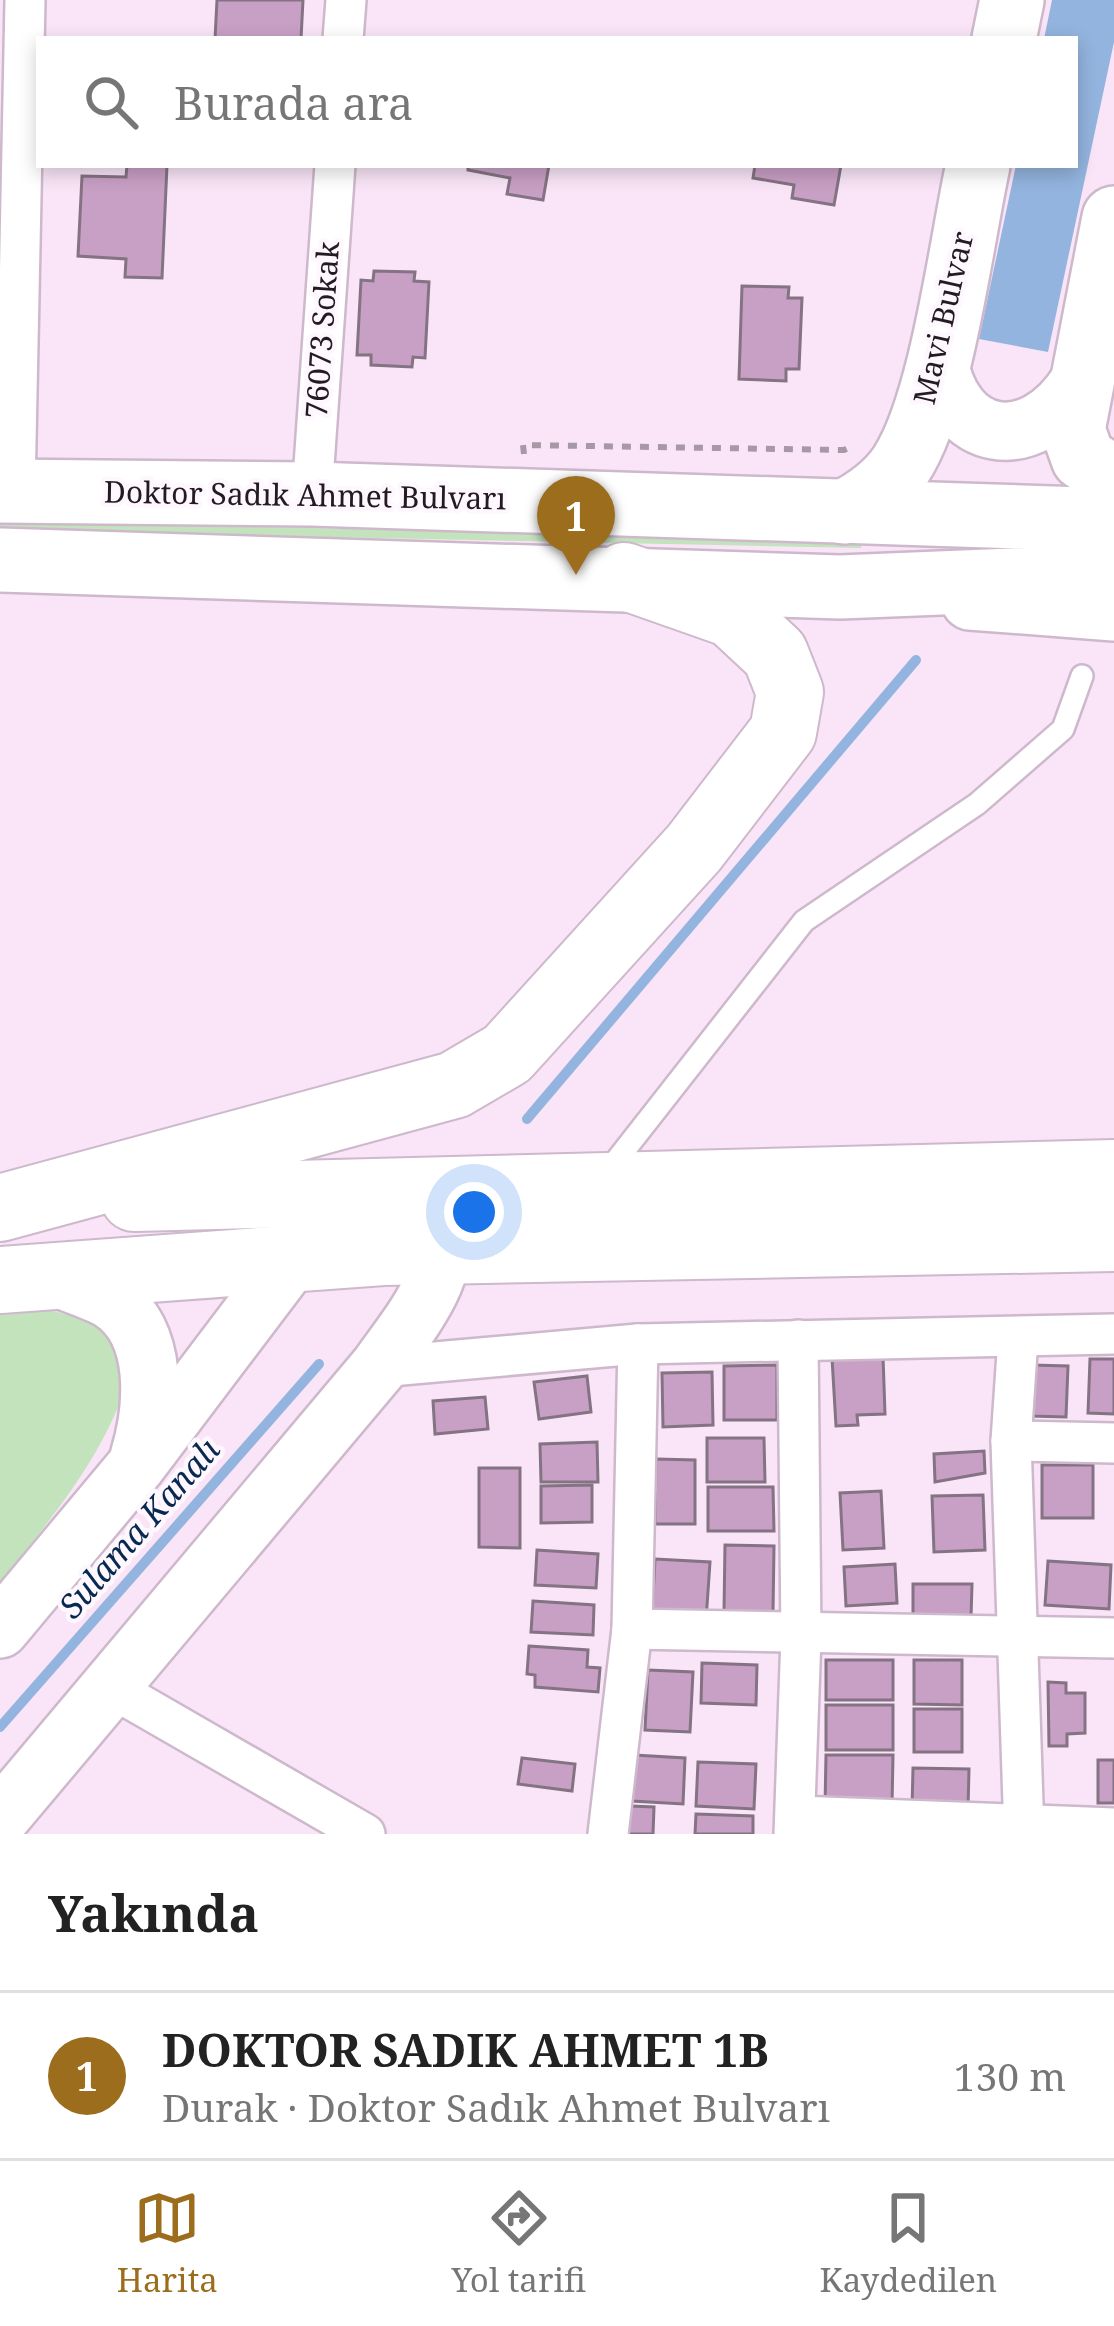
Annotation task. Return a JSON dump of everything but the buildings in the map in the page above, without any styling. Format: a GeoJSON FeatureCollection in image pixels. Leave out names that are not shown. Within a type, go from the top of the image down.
{"type":"FeatureCollection","features":[{"type":"Feature","properties":{"kind":"highway"},"geometry":{"type":"LineString","coordinates":[[0,1209],[454,1085],[507,1054],[694,848],[783,732],[790,692],[775,654],[732,614],[624,576]]}},
{"type":"Feature","properties":{"kind":"highway"},"geometry":{"type":"LineString","coordinates":[[0,1209],[151,1197],[1114,1173]]}},
{"type":"Feature","properties":{"kind":"highway"},"geometry":{"type":"LineString","coordinates":[[29,1279],[446,1251],[1114,1238]]}},
{"type":"Feature","properties":{"kind":"main road"},"geometry":{"type":"LineString","coordinates":[[1005,36],[1012,0]]}},
{"type":"Feature","properties":{"kind":"main road","name":"Mavi Bulvar"},"geometry":{"type":"LineString","coordinates":[[844,512],[868,500],[902,464],[926,408],[977,168]]}},
{"type":"Feature","properties":{"kind":"main road"},"geometry":{"type":"LineString","coordinates":[[1114,218],[1073,430],[1083,458],[1114,482]]}},
{"type":"Feature","properties":{"kind":"main road"},"geometry":{"type":"LineString","coordinates":[[938,356],[951,405],[976,426],[992,430],[1012,431],[1045,419],[1079,382]]}},
{"type":"Feature","properties":{"kind":"main road"},"geometry":{"type":"LineString","coordinates":[[844,512],[1114,482]]}},
{"type":"Feature","properties":{"kind":"main road","name":"Doktor Sadık Ahmet Bulvarı"},"geometry":{"type":"LineString","coordinates":[[8,490],[312,494],[1114,520]]}},
{"type":"Feature","properties":{"kind":"main road"},"geometry":{"type":"LineString","coordinates":[[2,560],[624,576],[840,587],[1061,612],[1114,612]]}},
{"type":"Feature","properties":{"kind":"main road"},"geometry":{"type":"LineString","coordinates":[[840,587],[1114,576]]}},
{"type":"Feature","properties":{"kind":"main road"},"geometry":{"type":"LineString","coordinates":[[0,1629],[136,1466],[290,1258],[340,1206],[386,1190],[432,1208],[447,1235],[446,1251],[418,1310],[379,1367],[0,1818]]}},
{"type":"Feature","properties":{"kind":"main road"},"geometry":{"type":"LineString","coordinates":[[29,1279],[110,1300],[129,1317],[147,1356],[150,1394],[136,1466]]}},
{"type":"Feature","properties":{"kind":"street"},"geometry":{"type":"LineString","coordinates":[[8,490],[25,0]]}},
{"type":"Feature","properties":{"kind":"street"},"geometry":{"type":"LineString","coordinates":[[343,36],[346,0]]}},
{"type":"Feature","properties":{"kind":"street","name":"76073 Sokak"},"geometry":{"type":"LineString","coordinates":[[312,494],[335,168]]}},
{"type":"Feature","properties":{"kind":"street"},"geometry":{"type":"LineString","coordinates":[[379,1367],[638,1344],[1114,1334]]}},
{"type":"Feature","properties":{"kind":"street"},"geometry":{"type":"LineString","coordinates":[[1018,1338],[1011,1441],[1024,1831]]}},
{"type":"Feature","properties":{"kind":"street"},"geometry":{"type":"LineString","coordinates":[[798,1340],[801,1636],[796,1825],[1024,1831],[1114,1828]]}},
{"type":"Feature","properties":{"kind":"street"},"geometry":{"type":"LineString","coordinates":[[608,1834],[632,1629],[638,1344]]}},
{"type":"Feature","properties":{"kind":"street"},"geometry":{"type":"LineString","coordinates":[[1011,1441],[1114,1443]]}},
{"type":"Feature","properties":{"kind":"street"},"geometry":{"type":"LineString","coordinates":[[632,1629],[801,1636],[1114,1638]]}},
{"type":"Feature","properties":{"kind":"street"},"geometry":{"type":"LineString","coordinates":[[110,1688],[365,1834]]}},
{"type":"Feature","properties":{"kind":"lane"},"geometry":{"type":"LineString","coordinates":[[596,1186],[804,921],[977,804],[1063,730],[1082,676]]}},
{"type":"Feature","properties":{"kind":"path"},"geometry":{"type":"LineString","coordinates":[[524,470],[524,445],[844,450],[862,440]]}},
{"type":"Feature","properties":{"kind":"green space"},"geometry":{"type":"Polygon","coordinates":[[[0,518],[85,524],[863,538],[861,548],[85,532],[0,527],[0,518]]]}},
{"type":"Feature","properties":{"kind":"green space"},"geometry":{"type":"Polygon","coordinates":[[[34,1306],[111,1326],[132,1366],[94,1454],[0,1583],[0,1307],[34,1306]]]}},
{"type":"Feature","properties":{"kind":"water"},"geometry":{"type":"Polygon","coordinates":[[[1052,0],[1114,0],[1114,42],[1048,352],[979,339],[1015,168],[1078,168],[1078,36],[1045,36],[1052,0]]]}},
{"type":"Feature","properties":{"kind":"waterway"},"geometry":{"type":"LineString","coordinates":[[527,1119],[916,660]]}},
{"type":"Feature","properties":{"kind":"waterway","name":"Sulama Kanalı"},"geometry":{"type":"LineString","coordinates":[[0,1727],[319,1364]]}},
{"type":"Feature","properties":{"kind":"place","name":"DOKTOR SADIK AHMET 1B"},"geometry":{"type":"Point","coordinates":[576,575]}}]}
